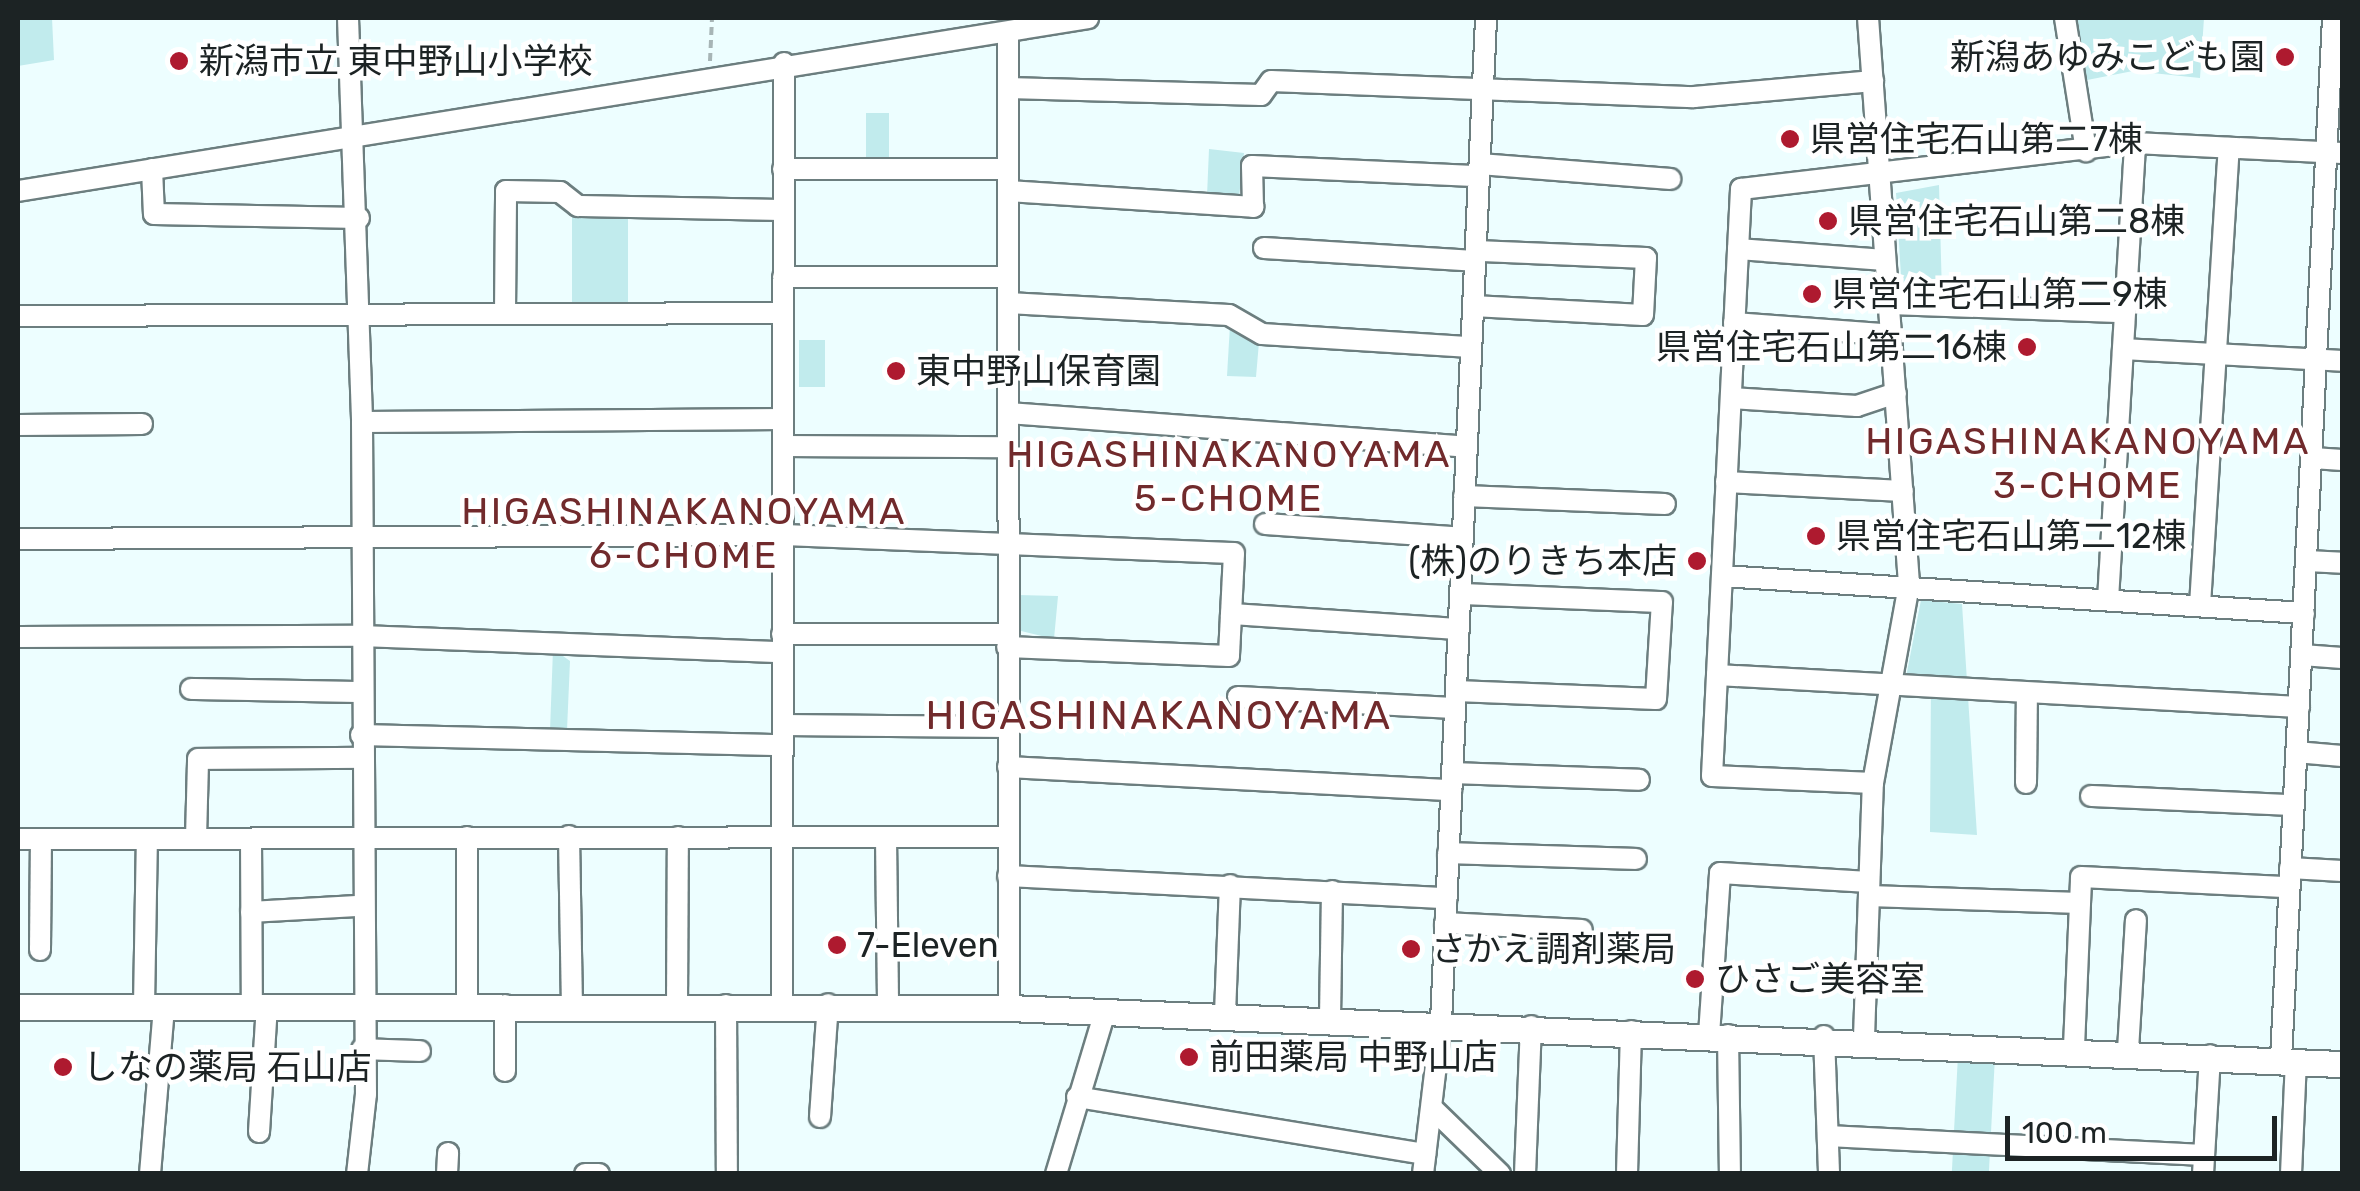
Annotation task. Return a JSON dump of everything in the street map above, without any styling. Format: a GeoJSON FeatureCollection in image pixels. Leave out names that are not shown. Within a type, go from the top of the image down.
{"type":"FeatureCollection","features":[{"type":"Feature","properties":{"kind":"street"},"geometry":{"type":"LineString","coordinates":[[348,18],[357,130],[362,422],[362,1049],[357,1174]]}},
{"type":"Feature","properties":{"kind":"street"},"geometry":{"type":"LineString","coordinates":[[18,191],[357,130],[1088,18]]}},
{"type":"Feature","properties":{"kind":"street"},"geometry":{"type":"LineString","coordinates":[[1076,1097],[1424,1164],[1441,1022],[1486,18]]}},
{"type":"Feature","properties":{"kind":"street"},"geometry":{"type":"LineString","coordinates":[[1864,1037],[1872,783],[1910,584],[1868,18]]}},
{"type":"Feature","properties":{"kind":"street"},"geometry":{"type":"LineString","coordinates":[[2065,18],[2086,151]]}},
{"type":"Feature","properties":{"kind":"street"},"geometry":{"type":"LineString","coordinates":[[2291,1174],[2290,878],[2317,360],[2332,259],[2336,62],[2333,18]]}},
{"type":"Feature","properties":{"kind":"street"},"geometry":{"type":"LineString","coordinates":[[1008,33],[1009,1008]]}},
{"type":"Feature","properties":{"kind":"street"},"geometry":{"type":"LineString","coordinates":[[782,1004],[784,63]]}},
{"type":"Feature","properties":{"kind":"street"},"geometry":{"type":"LineString","coordinates":[[1008,88],[1261,95],[1272,82],[1694,97],[1873,81]]}},
{"type":"Feature","properties":{"kind":"street"},"geometry":{"type":"LineString","coordinates":[[2108,600],[2135,143]]}},
{"type":"Feature","properties":{"kind":"street"},"geometry":{"type":"LineString","coordinates":[[1872,783],[1712,776],[1741,188],[1881,178],[2135,143],[2334,152]]}},
{"type":"Feature","properties":{"kind":"street"},"geometry":{"type":"LineString","coordinates":[[2200,604],[2229,148]]}},
{"type":"Feature","properties":{"kind":"street"},"geometry":{"type":"LineString","coordinates":[[1008,191],[1253,207],[1252,166],[1670,179]]}},
{"type":"Feature","properties":{"kind":"street"},"geometry":{"type":"LineString","coordinates":[[783,168],[1008,168]]}},
{"type":"Feature","properties":{"kind":"street"},"geometry":{"type":"LineString","coordinates":[[152,169],[154,214],[358,218]]}},
{"type":"Feature","properties":{"kind":"street"},"geometry":{"type":"LineString","coordinates":[[504,313],[506,190],[560,192],[578,206],[783,210]]}},
{"type":"Feature","properties":{"kind":"street"},"geometry":{"type":"LineString","coordinates":[[1264,248],[1646,258],[1643,315],[1473,306]]}},
{"type":"Feature","properties":{"kind":"street"},"geometry":{"type":"LineString","coordinates":[[1738,248],[1885,260]]}},
{"type":"Feature","properties":{"kind":"street"},"geometry":{"type":"LineString","coordinates":[[783,277],[1008,276]]}},
{"type":"Feature","properties":{"kind":"street"},"geometry":{"type":"LineString","coordinates":[[1008,302],[1228,315],[1262,334],[1471,347]]}},
{"type":"Feature","properties":{"kind":"street"},"geometry":{"type":"LineString","coordinates":[[1890,304],[2124,312]]}},
{"type":"Feature","properties":{"kind":"street"},"geometry":{"type":"LineString","coordinates":[[18,316],[359,312],[783,314]]}},
{"type":"Feature","properties":{"kind":"street"},"geometry":{"type":"LineString","coordinates":[[1734,323],[1892,335]]}},
{"type":"Feature","properties":{"kind":"street"},"geometry":{"type":"LineString","coordinates":[[2122,349],[2342,361]]}},
{"type":"Feature","properties":{"kind":"street"},"geometry":{"type":"LineString","coordinates":[[1730,398],[1857,406],[1896,393]]}},
{"type":"Feature","properties":{"kind":"street"},"geometry":{"type":"LineString","coordinates":[[1008,412],[1467,446]]}},
{"type":"Feature","properties":{"kind":"street"},"geometry":{"type":"LineString","coordinates":[[362,422],[783,419]]}},
{"type":"Feature","properties":{"kind":"street"},"geometry":{"type":"LineString","coordinates":[[18,425],[142,424]]}},
{"type":"Feature","properties":{"kind":"street"},"geometry":{"type":"LineString","coordinates":[[783,446],[1007,447]]}},
{"type":"Feature","properties":{"kind":"street"},"geometry":{"type":"LineString","coordinates":[[2313,458],[2342,460]]}},
{"type":"Feature","properties":{"kind":"street"},"geometry":{"type":"LineString","coordinates":[[1726,482],[1903,491]]}},
{"type":"Feature","properties":{"kind":"street"},"geometry":{"type":"LineString","coordinates":[[1464,496],[1666,504]]}},
{"type":"Feature","properties":{"kind":"street"},"geometry":{"type":"LineString","coordinates":[[1265,524],[1463,538]]}},
{"type":"Feature","properties":{"kind":"street"},"geometry":{"type":"LineString","coordinates":[[18,539],[782,535],[1007,538],[1234,553],[1228,656],[1008,641],[18,637]]}},
{"type":"Feature","properties":{"kind":"street"},"geometry":{"type":"LineString","coordinates":[[2306,561],[2342,563]]}},
{"type":"Feature","properties":{"kind":"street"},"geometry":{"type":"LineString","coordinates":[[1722,576],[1910,584],[2304,612]]}},
{"type":"Feature","properties":{"kind":"street"},"geometry":{"type":"LineString","coordinates":[[1238,697],[1656,699],[1662,602],[1460,594]]}},
{"type":"Feature","properties":{"kind":"street"},"geometry":{"type":"LineString","coordinates":[[1231,614],[1458,629]]}},
{"type":"Feature","properties":{"kind":"street"},"geometry":{"type":"LineString","coordinates":[[2302,655],[2342,658]]}},
{"type":"Feature","properties":{"kind":"street"},"geometry":{"type":"LineString","coordinates":[[1717,675],[2298,707]]}},
{"type":"Feature","properties":{"kind":"street"},"geometry":{"type":"LineString","coordinates":[[191,689],[361,692]]}},
{"type":"Feature","properties":{"kind":"street"},"geometry":{"type":"LineString","coordinates":[[2026,692],[2026,784]]}},
{"type":"Feature","properties":{"kind":"street"},"geometry":{"type":"LineString","coordinates":[[361,735],[784,735],[1008,727]]}},
{"type":"Feature","properties":{"kind":"street"},"geometry":{"type":"LineString","coordinates":[[2296,752],[2342,756]]}},
{"type":"Feature","properties":{"kind":"street"},"geometry":{"type":"LineString","coordinates":[[196,838],[198,759],[361,758]]}},
{"type":"Feature","properties":{"kind":"street"},"geometry":{"type":"LineString","coordinates":[[1008,767],[1452,781],[1639,780]]}},
{"type":"Feature","properties":{"kind":"street"},"geometry":{"type":"LineString","coordinates":[[2091,796],[2294,805]]}},
{"type":"Feature","properties":{"kind":"street"},"geometry":{"type":"LineString","coordinates":[[569,836],[572,1006]]}},
{"type":"Feature","properties":{"kind":"street"},"geometry":{"type":"LineString","coordinates":[[466,837],[467,1005]]}},
{"type":"Feature","properties":{"kind":"street"},"geometry":{"type":"LineString","coordinates":[[677,1005],[678,837]]}},
{"type":"Feature","properties":{"kind":"street"},"geometry":{"type":"LineString","coordinates":[[886,837],[888,1005]]}},
{"type":"Feature","properties":{"kind":"street"},"geometry":{"type":"LineString","coordinates":[[18,839],[1008,837]]}},
{"type":"Feature","properties":{"kind":"street"},"geometry":{"type":"LineString","coordinates":[[40,950],[41,839]]}},
{"type":"Feature","properties":{"kind":"street"},"geometry":{"type":"LineString","coordinates":[[147,839],[154,1006],[150,1174]]}},
{"type":"Feature","properties":{"kind":"street"},"geometry":{"type":"LineString","coordinates":[[251,839],[251,912],[259,1006],[258,1132]]}},
{"type":"Feature","properties":{"kind":"street"},"geometry":{"type":"LineString","coordinates":[[1448,853],[1636,860]]}},
{"type":"Feature","properties":{"kind":"street"},"geometry":{"type":"LineString","coordinates":[[2074,1047],[2081,877],[2290,878],[2342,871]]}},
{"type":"Feature","properties":{"kind":"street"},"geometry":{"type":"LineString","coordinates":[[1730,1174],[1718,1035],[1720,872],[1869,889],[2080,903]]}},
{"type":"Feature","properties":{"kind":"street"},"geometry":{"type":"LineString","coordinates":[[1008,876],[1446,898]]}},
{"type":"Feature","properties":{"kind":"street"},"geometry":{"type":"LineString","coordinates":[[1225,1014],[1230,885]]}},
{"type":"Feature","properties":{"kind":"street"},"geometry":{"type":"LineString","coordinates":[[1330,1018],[1332,891]]}},
{"type":"Feature","properties":{"kind":"street"},"geometry":{"type":"LineString","coordinates":[[251,912],[360,906]]}},
{"type":"Feature","properties":{"kind":"street"},"geometry":{"type":"LineString","coordinates":[[2128,1050],[2136,920]]}},
{"type":"Feature","properties":{"kind":"street"},"geometry":{"type":"LineString","coordinates":[[1445,923],[1582,930]]}},
{"type":"Feature","properties":{"kind":"street"},"geometry":{"type":"LineString","coordinates":[[820,1117],[828,1004]]}},
{"type":"Feature","properties":{"kind":"street"},"geometry":{"type":"LineString","coordinates":[[726,1005],[727,1174]]}},
{"type":"Feature","properties":{"kind":"street"},"geometry":{"type":"LineString","coordinates":[[18,1007],[888,1005],[1864,1037],[2342,1064]]}},
{"type":"Feature","properties":{"kind":"street"},"geometry":{"type":"LineString","coordinates":[[505,1006],[505,1071]]}},
{"type":"Feature","properties":{"kind":"street"},"geometry":{"type":"LineString","coordinates":[[1056,1174],[1104,1012]]}},
{"type":"Feature","properties":{"kind":"street"},"geometry":{"type":"LineString","coordinates":[[1525,1174],[1531,1026]]}},
{"type":"Feature","properties":{"kind":"street"},"geometry":{"type":"LineString","coordinates":[[1627,1174],[1631,1031]]}},
{"type":"Feature","properties":{"kind":"street"},"geometry":{"type":"LineString","coordinates":[[1824,1036],[1829,1174]]}},
{"type":"Feature","properties":{"kind":"street"},"geometry":{"type":"LineString","coordinates":[[362,1049],[420,1051]]}},
{"type":"Feature","properties":{"kind":"street"},"geometry":{"type":"LineString","coordinates":[[1828,1136],[2204,1164],[2210,1055]]}},
{"type":"Feature","properties":{"kind":"street"},"geometry":{"type":"LineString","coordinates":[[1432,1108],[1500,1174]]}},
{"type":"Feature","properties":{"kind":"street"},"geometry":{"type":"LineString","coordinates":[[586,1174],[599,1174]]}},
{"type":"Feature","properties":{"kind":"path"},"geometry":{"type":"LineString","coordinates":[[710,76],[712,18]]}},
{"type":"Feature","properties":{"kind":"shaded area"},"geometry":{"type":"Polygon","coordinates":[[[18,18],[52,18],[54,60],[18,66],[18,18]]]}},
{"type":"Feature","properties":{"kind":"shaded area"},"geometry":{"type":"Polygon","coordinates":[[[2072,18],[2204,18],[2200,78],[2133,71],[2082,81],[2072,18]]]}},
{"type":"Feature","properties":{"kind":"shaded area"},"geometry":{"type":"Polygon","coordinates":[[[866,113],[889,113],[889,164],[866,164],[866,113]]]}},
{"type":"Feature","properties":{"kind":"shaded area"},"geometry":{"type":"Polygon","coordinates":[[[1209,149],[1244,153],[1239,197],[1207,196],[1209,149]]]}},
{"type":"Feature","properties":{"kind":"shaded area"},"geometry":{"type":"Polygon","coordinates":[[[1939,185],[1942,294],[1902,293],[1896,193],[1939,185]]]}},
{"type":"Feature","properties":{"kind":"shaded area"},"geometry":{"type":"Polygon","coordinates":[[[572,217],[628,217],[628,303],[572,303],[572,217]]]}},
{"type":"Feature","properties":{"kind":"shaded area"},"geometry":{"type":"Polygon","coordinates":[[[1230,325],[1259,342],[1256,377],[1227,376],[1230,325]]]}},
{"type":"Feature","properties":{"kind":"shaded area"},"geometry":{"type":"Polygon","coordinates":[[[799,340],[825,340],[825,387],[799,387],[799,340]]]}},
{"type":"Feature","properties":{"kind":"shaded area"},"geometry":{"type":"Polygon","coordinates":[[[1018,595],[1058,596],[1054,639],[1017,630],[1018,595]]]}},
{"type":"Feature","properties":{"kind":"shaded area"},"geometry":{"type":"Polygon","coordinates":[[[1921,600],[1962,604],[1977,835],[1930,832],[1931,681],[1906,677],[1921,600]]]}},
{"type":"Feature","properties":{"kind":"shaded area"},"geometry":{"type":"Polygon","coordinates":[[[553,649],[570,661],[567,730],[550,731],[553,649]]]}},
{"type":"Feature","properties":{"kind":"shaded area"},"geometry":{"type":"Polygon","coordinates":[[[1958,1055],[1995,1057],[1989,1174],[1952,1173],[1958,1055]]]}},
{"type":"Feature","properties":{"kind":"place","name":"新潟あゆみこども園"},"geometry":{"type":"Point","coordinates":[2285,57]}},
{"type":"Feature","properties":{"kind":"place","name":"新潟市立 東中野山小学校"},"geometry":{"type":"Point","coordinates":[179,61]}},
{"type":"Feature","properties":{"kind":"place","name":"県営住宅石山第二7棟"},"geometry":{"type":"Point","coordinates":[1790,139]}},
{"type":"Feature","properties":{"kind":"place","name":"県営住宅石山第二8棟"},"geometry":{"type":"Point","coordinates":[1828,221]}},
{"type":"Feature","properties":{"kind":"place","name":"県営住宅石山第二9棟"},"geometry":{"type":"Point","coordinates":[1812,294]}},
{"type":"Feature","properties":{"kind":"place","name":"県営住宅石山第二16棟"},"geometry":{"type":"Point","coordinates":[2027,347]}},
{"type":"Feature","properties":{"kind":"place","name":"東中野山保育園"},"geometry":{"type":"Point","coordinates":[896,371]}},
{"type":"Feature","properties":{"kind":"place","name":"県営住宅石山第二12棟"},"geometry":{"type":"Point","coordinates":[1816,536]}},
{"type":"Feature","properties":{"kind":"place","name":"(株)のりきち本店"},"geometry":{"type":"Point","coordinates":[1697,561]}},
{"type":"Feature","properties":{"kind":"place","name":"7-Eleven"},"geometry":{"type":"Point","coordinates":[837,945]}},
{"type":"Feature","properties":{"kind":"place","name":"さかえ調剤薬局"},"geometry":{"type":"Point","coordinates":[1411,949]}},
{"type":"Feature","properties":{"kind":"place","name":"ひさご美容室"},"geometry":{"type":"Point","coordinates":[1695,979]}},
{"type":"Feature","properties":{"kind":"place","name":"前田薬局 中野山店"},"geometry":{"type":"Point","coordinates":[1189,1057]}},
{"type":"Feature","properties":{"kind":"place","name":"しなの薬局 石山店"},"geometry":{"type":"Point","coordinates":[63,1067]}},
{"type":"Feature","properties":{"kind":"district","name":"HIGASHINAKANOYAMA 3-CHOME"},"geometry":{"type":"Point","coordinates":[2088,464]}},
{"type":"Feature","properties":{"kind":"district","name":"HIGASHINAKANOYAMA 5-CHOME"},"geometry":{"type":"Point","coordinates":[1229,477]}},
{"type":"Feature","properties":{"kind":"district","name":"HIGASHINAKANOYAMA 6-CHOME"},"geometry":{"type":"Point","coordinates":[684,534]}},
{"type":"Feature","properties":{"kind":"district","name":"HIGASHINAKANOYAMA"},"geometry":{"type":"Point","coordinates":[1159,716]}}]}
